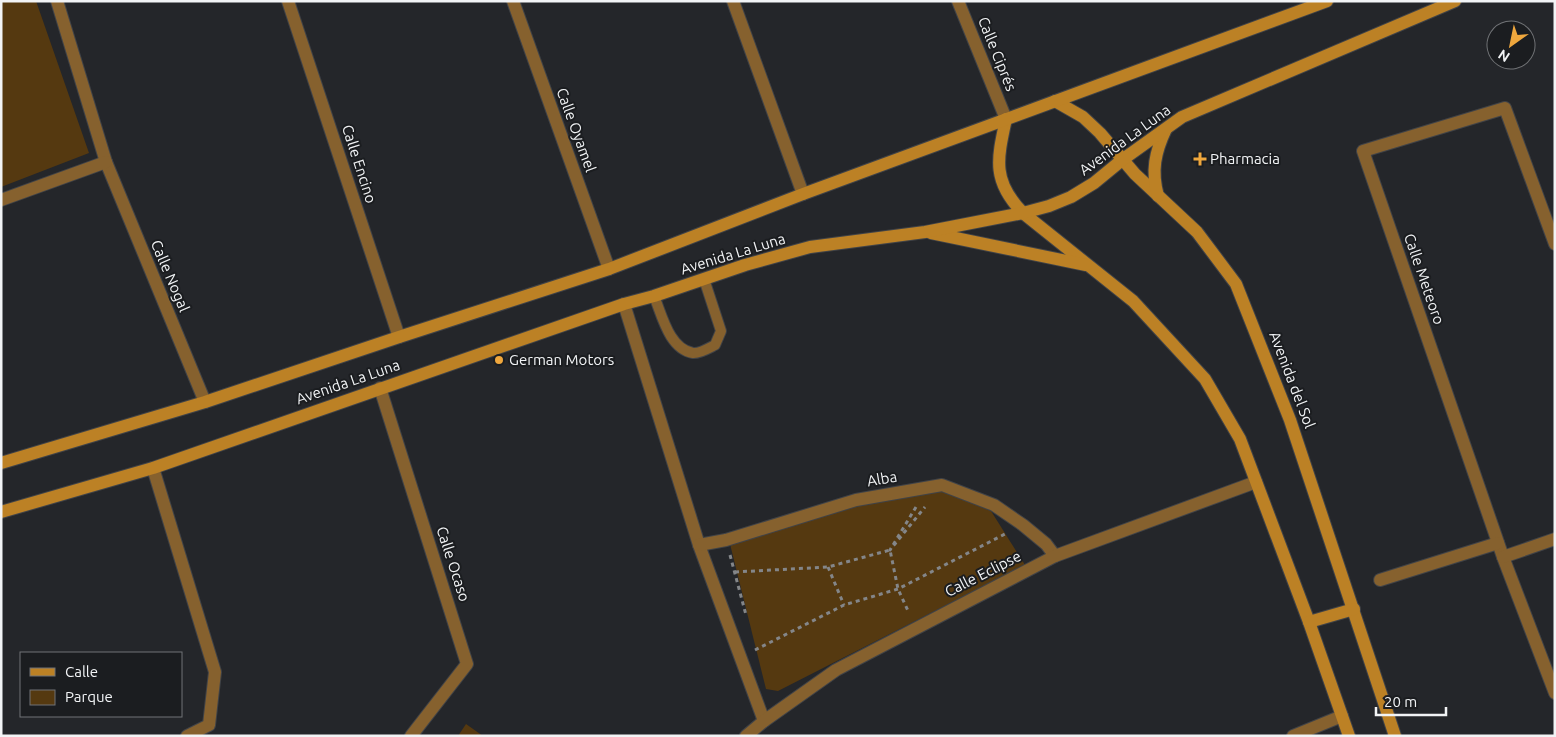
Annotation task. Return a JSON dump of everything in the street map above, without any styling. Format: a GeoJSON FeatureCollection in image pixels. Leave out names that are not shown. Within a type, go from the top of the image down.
{"type":"FeatureCollection","features":[{"type":"Feature","properties":{"kind":"main road","name":"Avenida La Luna"},"geometry":{"type":"LineString","coordinates":[[1,463],[205,402],[609,269],[803,194],[1327,1]]}},
{"type":"Feature","properties":{"kind":"main road","name":"Avenida La Luna"},"geometry":{"type":"LineString","coordinates":[[1,512],[153,468],[380,388],[745,264],[810,247],[925,232],[1023,213],[1061,202],[1082,191],[1107,174],[1122,160],[1166,127],[1182,118],[1455,1]]}},
{"type":"Feature","properties":{"kind":"main road","name":"Avenida del Sol"},"geometry":{"type":"LineString","coordinates":[[1056,101],[1076,112],[1091,124],[1122,160],[1198,232],[1236,284],[1290,420],[1396,736]]}},
{"type":"Feature","properties":{"kind":"main road"},"geometry":{"type":"LineString","coordinates":[[1006,119],[999,151],[1000,176],[1007,193],[1023,213],[1133,301],[1206,379],[1240,439],[1309,622],[1349,736]]}},
{"type":"Feature","properties":{"kind":"main road"},"geometry":{"type":"LineString","coordinates":[[1158,196],[1154,177],[1155,160],[1166,127]]}},
{"type":"Feature","properties":{"kind":"main road"},"geometry":{"type":"LineString","coordinates":[[925,232],[1090,266]]}},
{"type":"Feature","properties":{"kind":"main road"},"geometry":{"type":"LineString","coordinates":[[1309,622],[1354,609]]}},
{"type":"Feature","properties":{"kind":"street","name":"Calle Nogal"},"geometry":{"type":"LineString","coordinates":[[57,1],[106,162],[205,402]]}},
{"type":"Feature","properties":{"kind":"street","name":"Calle Encino"},"geometry":{"type":"LineString","coordinates":[[288,1],[399,337]]}},
{"type":"Feature","properties":{"kind":"street","name":"Calle Oyamel"},"geometry":{"type":"LineString","coordinates":[[513,1],[609,269]]}},
{"type":"Feature","properties":{"kind":"street"},"geometry":{"type":"LineString","coordinates":[[733,1],[803,194]]}},
{"type":"Feature","properties":{"kind":"street","name":"Calle Ciprés"},"geometry":{"type":"LineString","coordinates":[[958,1],[1006,119]]}},
{"type":"Feature","properties":{"kind":"street","name":"Calle Meteoro"},"geometry":{"type":"LineString","coordinates":[[1555,244],[1505,108],[1363,151],[1498,543],[1555,693]]}},
{"type":"Feature","properties":{"kind":"street"},"geometry":{"type":"LineString","coordinates":[[1,200],[106,162]]}},
{"type":"Feature","properties":{"kind":"street"},"geometry":{"type":"LineString","coordinates":[[624,304],[699,545],[764,721]]}},
{"type":"Feature","properties":{"kind":"street","name":"Calle Ocaso"},"geometry":{"type":"LineString","coordinates":[[380,388],[467,664],[412,736]]}},
{"type":"Feature","properties":{"kind":"street"},"geometry":{"type":"LineString","coordinates":[[153,468],[215,672],[209,725],[187,736]]}},
{"type":"Feature","properties":{"kind":"street","name":"Calle Eclipse"},"geometry":{"type":"LineString","coordinates":[[746,736],[836,670],[1055,556],[1256,482]]}},
{"type":"Feature","properties":{"kind":"street"},"geometry":{"type":"LineString","coordinates":[[942,485],[994,505],[1046,544],[1055,556]]}},
{"type":"Feature","properties":{"kind":"street","name":"Alba"},"geometry":{"type":"LineString","coordinates":[[699,545],[726,540],[856,500],[942,485]]}},
{"type":"Feature","properties":{"kind":"street"},"geometry":{"type":"LineString","coordinates":[[1503,557],[1555,539]]}},
{"type":"Feature","properties":{"kind":"street"},"geometry":{"type":"LineString","coordinates":[[1380,580],[1498,543]]}},
{"type":"Feature","properties":{"kind":"street"},"geometry":{"type":"LineString","coordinates":[[1293,736],[1342,716]]}},
{"type":"Feature","properties":{"kind":"lane"},"geometry":{"type":"LineString","coordinates":[[654,296],[671,336],[679,348],[694,353],[715,345],[721,331],[704,279]]}},
{"type":"Feature","properties":{"kind":"path"},"geometry":{"type":"LineString","coordinates":[[735,572],[828,567],[890,550],[942,485]]}},
{"type":"Feature","properties":{"kind":"path"},"geometry":{"type":"LineString","coordinates":[[916,628],[898,589],[890,550],[927,488]]}},
{"type":"Feature","properties":{"kind":"path"},"geometry":{"type":"LineString","coordinates":[[756,650],[844,605],[898,589],[1023,525]]}},
{"type":"Feature","properties":{"kind":"path"},"geometry":{"type":"LineString","coordinates":[[726,540],[746,616]]}},
{"type":"Feature","properties":{"kind":"path"},"geometry":{"type":"LineString","coordinates":[[828,567],[844,605]]}},
{"type":"Feature","properties":{"kind":"path"},"geometry":{"type":"LineString","coordinates":[[753,642],[758,659]]}},
{"type":"Feature","properties":{"kind":"green space"},"geometry":{"type":"Polygon","coordinates":[[[1,1],[36,1],[89,153],[1,187],[1,1]]]}},
{"type":"Feature","properties":{"kind":"green space"},"geometry":{"type":"Polygon","coordinates":[[[941,490],[991,511],[1025,565],[778,691],[766,689],[730,544],[855,504],[941,490]]]}},
{"type":"Feature","properties":{"kind":"green space"},"geometry":{"type":"Polygon","coordinates":[[[466,724],[483,736],[458,736],[466,724]]]}},
{"type":"Feature","properties":{"kind":"place","name":"Pharmacia"},"geometry":{"type":"Point","coordinates":[1200,159]}},
{"type":"Feature","properties":{"kind":"place","name":"German Motors"},"geometry":{"type":"Point","coordinates":[499,360]}}]}
